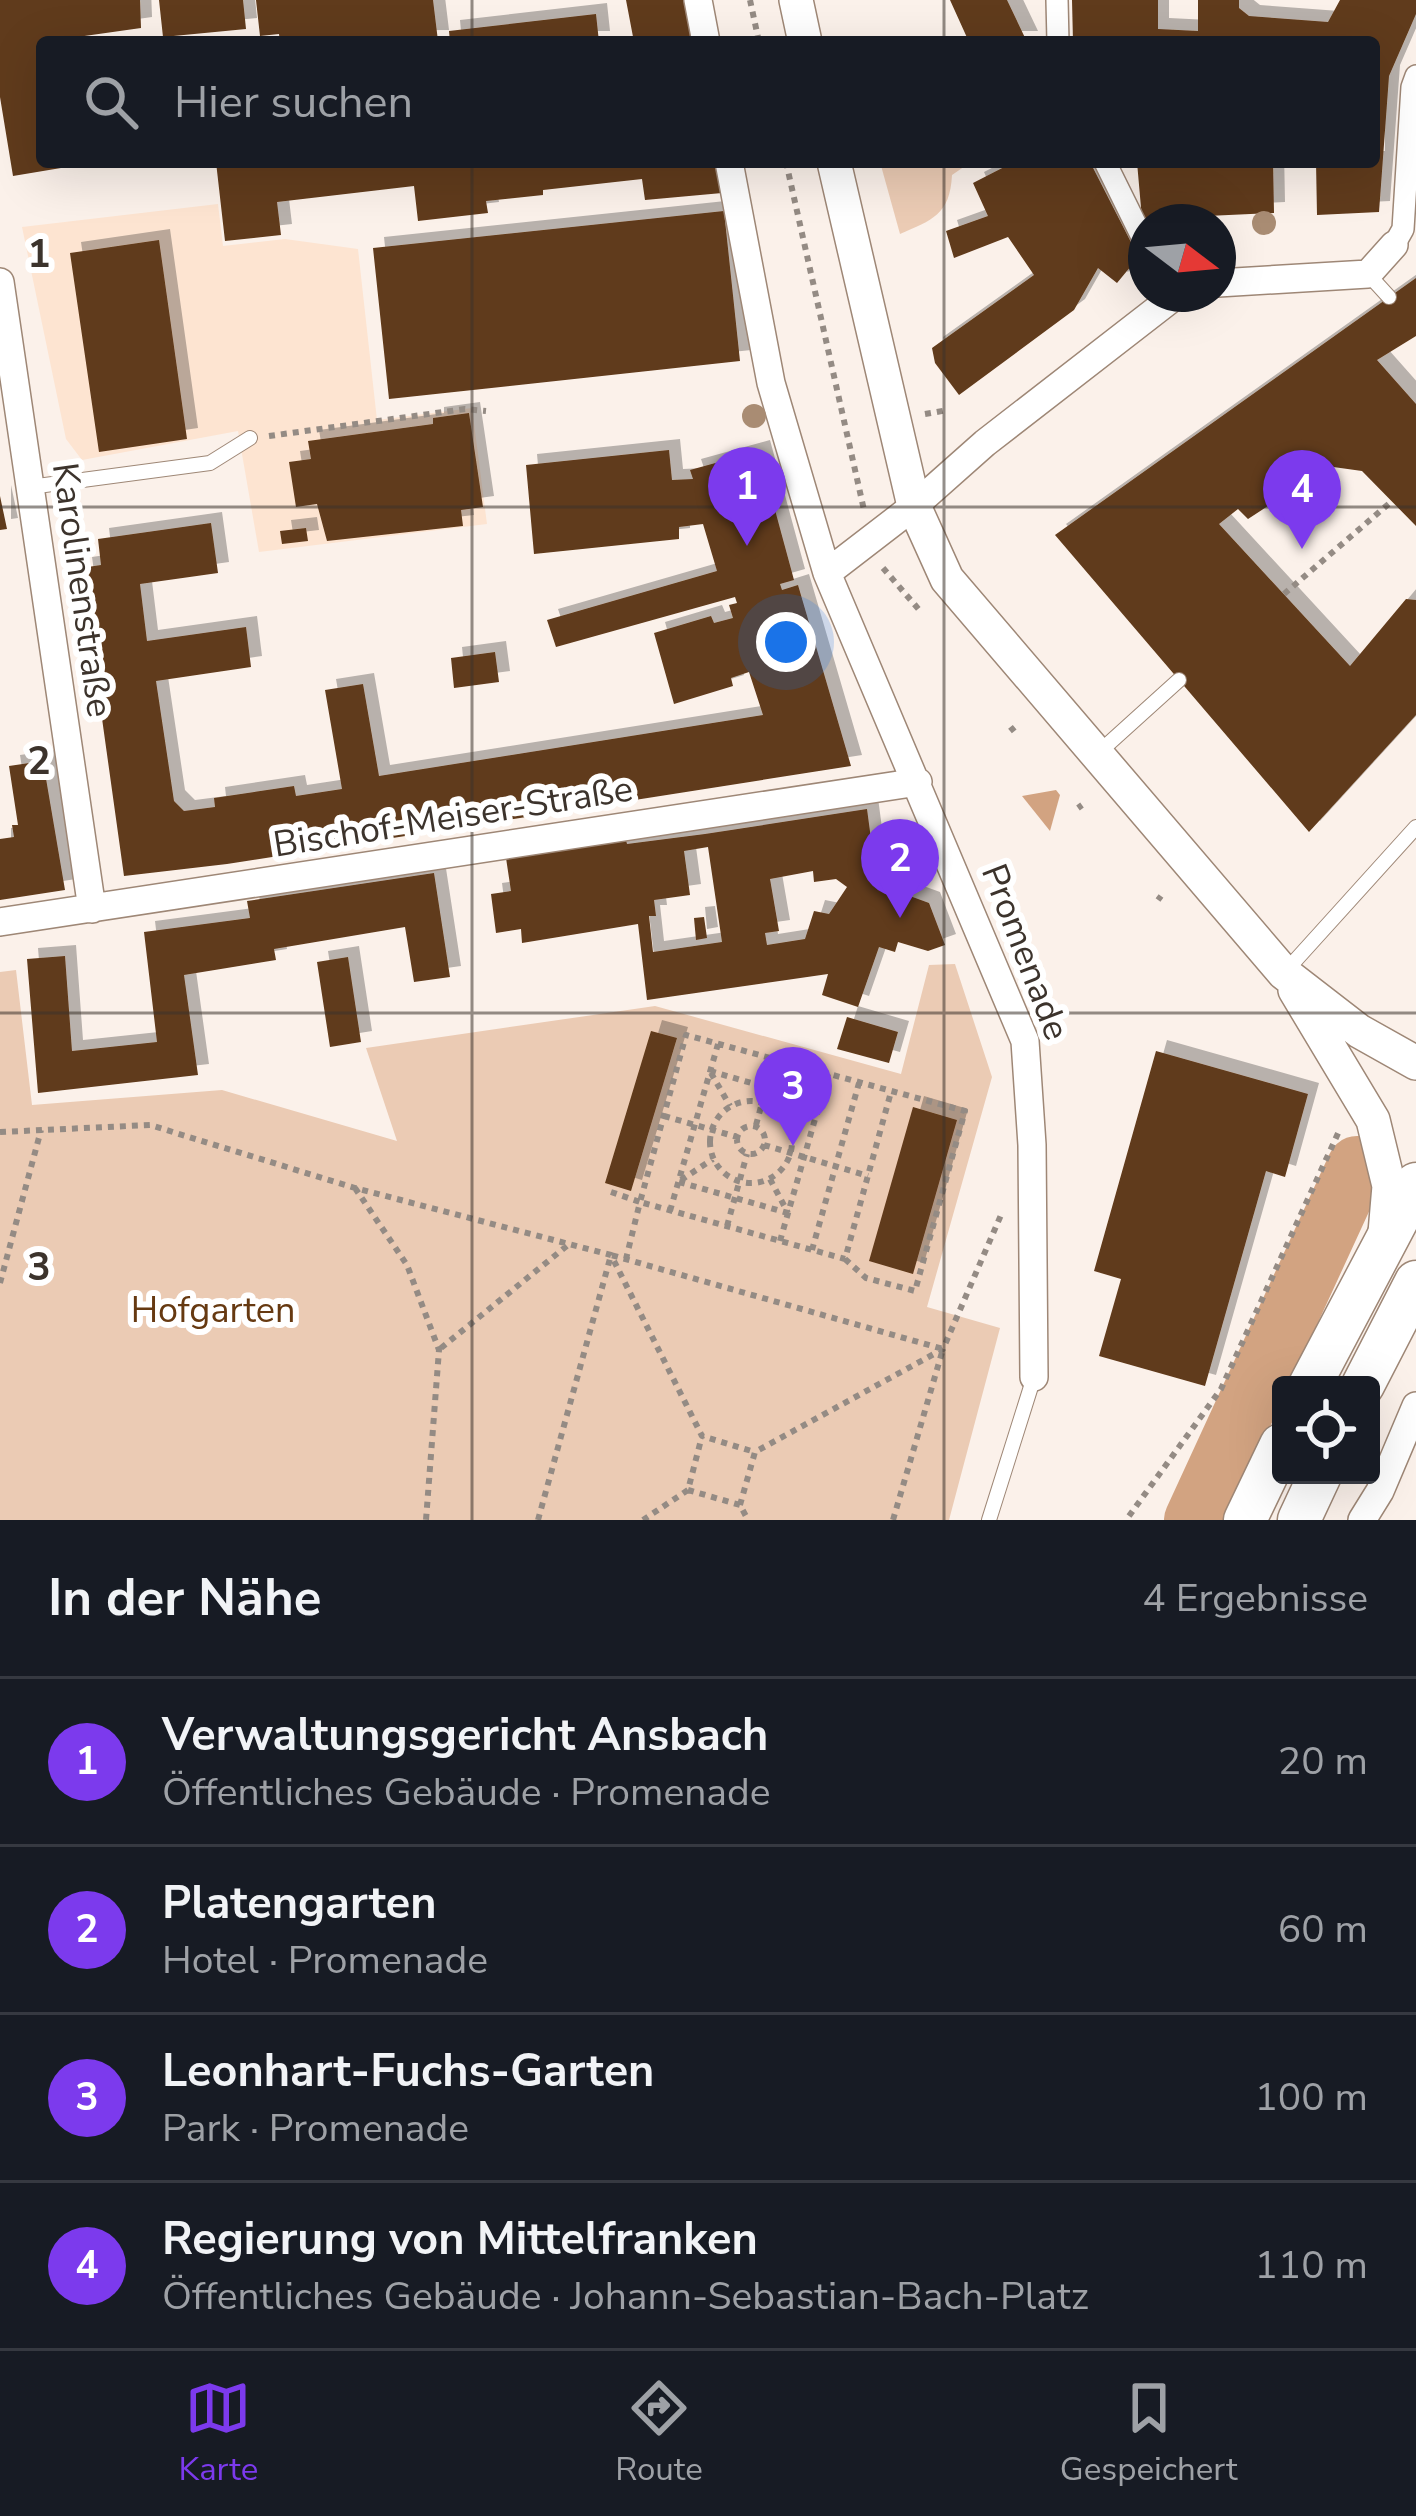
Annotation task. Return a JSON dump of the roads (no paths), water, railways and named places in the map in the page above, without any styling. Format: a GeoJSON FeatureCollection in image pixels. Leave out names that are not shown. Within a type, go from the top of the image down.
{"type":"FeatureCollection","features":[{"type":"Feature","properties":{"kind":"main road"},"geometry":{"type":"LineString","coordinates":[[1315,1376],[1416,1184]]}},
{"type":"Feature","properties":{"kind":"main road"},"geometry":{"type":"LineString","coordinates":[[1368,1376],[1416,1282]]}},
{"type":"Feature","properties":{"kind":"main road"},"geometry":{"type":"LineString","coordinates":[[1245,1520],[1272,1464]]}},
{"type":"Feature","properties":{"kind":"main road"},"geometry":{"type":"LineString","coordinates":[[1299,1520],[1316,1484]]}},
{"type":"Feature","properties":{"kind":"street"},"geometry":{"type":"LineString","coordinates":[[698,0],[705,36]]}},
{"type":"Feature","properties":{"kind":"street"},"geometry":{"type":"LineString","coordinates":[[796,0],[805,36]]}},
{"type":"Feature","properties":{"kind":"street"},"geometry":{"type":"LineString","coordinates":[[1057,0],[1058,36]]}},
{"type":"Feature","properties":{"kind":"street"},"geometry":{"type":"LineString","coordinates":[[1236,282],[1368,274],[1403,229],[1416,76]]}},
{"type":"Feature","properties":{"kind":"street","name":"Promenade"},"geometry":{"type":"LineString","coordinates":[[730,168],[771,383],[827,573],[1025,1041],[1032,1145],[1034,1377]]}},
{"type":"Feature","properties":{"kind":"street"},"geometry":{"type":"LineString","coordinates":[[835,168],[914,506],[947,579],[1284,973],[1373,1120],[1389,1186],[1384,1243]]}},
{"type":"Feature","properties":{"kind":"street"},"geometry":{"type":"LineString","coordinates":[[1108,168],[1128,209]]}},
{"type":"Feature","properties":{"kind":"street","name":"Karolinenstraße"},"geometry":{"type":"LineString","coordinates":[[0,282],[11,429],[30,487],[92,909]]}},
{"type":"Feature","properties":{"kind":"street"},"geometry":{"type":"LineString","coordinates":[[827,573],[1154,312]]}},
{"type":"Feature","properties":{"kind":"street","name":"Bischof-Meiser-Straße"},"geometry":{"type":"LineString","coordinates":[[0,922],[918,782]]}},
{"type":"Feature","properties":{"kind":"street"},"geometry":{"type":"LineString","coordinates":[[1284,973],[1360,1031],[1416,1064]]}},
{"type":"Feature","properties":{"kind":"street"},"geometry":{"type":"LineString","coordinates":[[1362,1520],[1380,1491],[1416,1406]]}},
{"type":"Feature","properties":{"kind":"lane"},"geometry":{"type":"LineString","coordinates":[[1368,274],[1389,296]]}},
{"type":"Feature","properties":{"kind":"lane"},"geometry":{"type":"LineString","coordinates":[[30,487],[210,464],[250,438]]}},
{"type":"Feature","properties":{"kind":"lane"},"geometry":{"type":"LineString","coordinates":[[1096,755],[1179,680]]}},
{"type":"Feature","properties":{"kind":"lane"},"geometry":{"type":"LineString","coordinates":[[1284,973],[1416,827]]}},
{"type":"Feature","properties":{"kind":"lane","name":"Promenade"},"geometry":{"type":"LineString","coordinates":[[989,1520],[1034,1377]]}},
{"type":"Feature","properties":{"kind":"waterway"},"geometry":{"type":"LineString","coordinates":[[1194,1520],[1357,1166]]}},
{"type":"Feature","properties":{"kind":"place","name":"Verwaltungsgericht Ansbach"},"geometry":{"type":"Point","coordinates":[747,546]}},
{"type":"Feature","properties":{"kind":"place","name":"Regierung von Mittelfranken"},"geometry":{"type":"Point","coordinates":[1302,549]}},
{"type":"Feature","properties":{"kind":"place","name":"Platengarten"},"geometry":{"type":"Point","coordinates":[900,918]}},
{"type":"Feature","properties":{"kind":"place","name":"Leonhart-Fuchs-Garten"},"geometry":{"type":"Point","coordinates":[793,1146]}},
{"type":"Feature","properties":{"kind":"park label","name":"Hofgarten"},"geometry":{"type":"Point","coordinates":[213,1310]}}]}
